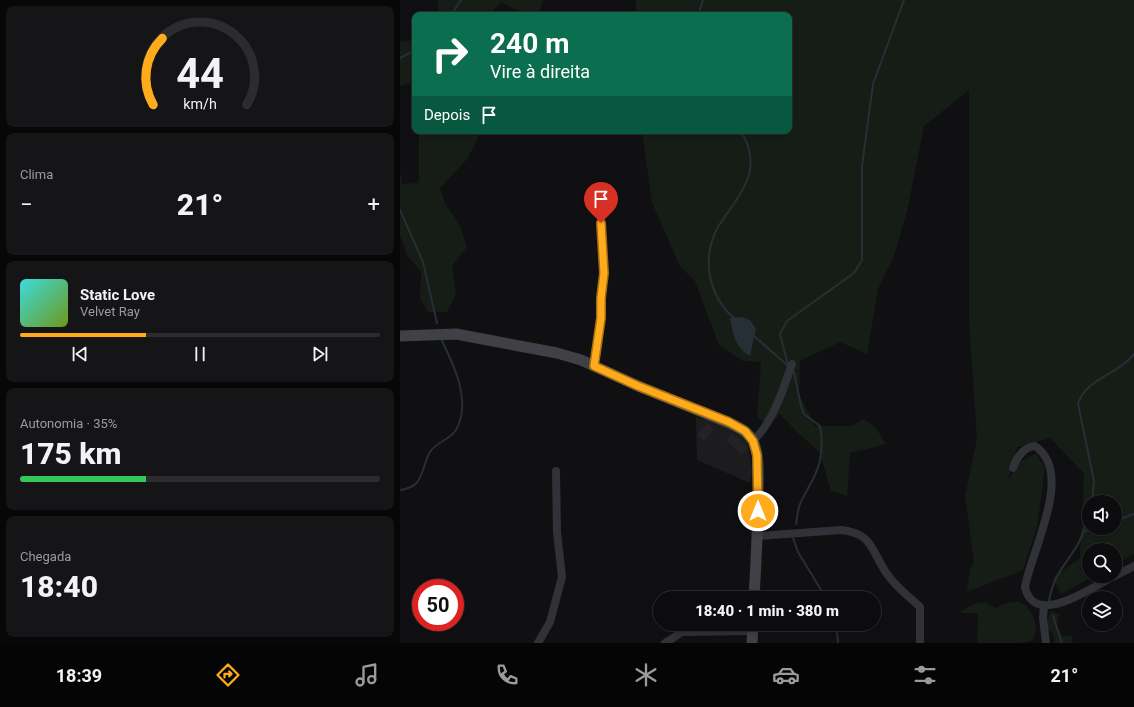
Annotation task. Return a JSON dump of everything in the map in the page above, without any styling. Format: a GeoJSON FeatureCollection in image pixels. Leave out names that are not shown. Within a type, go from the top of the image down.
{"type":"FeatureCollection","features":[{"type":"Feature","properties":{"kind":"main road"},"geometry":{"type":"LineString","coordinates":[[400,336],[437,334],[463,335],[557,353],[594,366],[643,388],[729,422],[745,431],[753,441],[758,469],[758,536],[754,591]]}},
{"type":"Feature","properties":{"kind":"main road"},"geometry":{"type":"LineString","coordinates":[[752,643],[753,631]]}},
{"type":"Feature","properties":{"kind":"street"},"geometry":{"type":"LineString","coordinates":[[594,366],[601,318],[601,298],[604,273],[601,223]]}},
{"type":"Feature","properties":{"kind":"street"},"geometry":{"type":"LineString","coordinates":[[753,441],[760,434],[769,419],[792,364]]}},
{"type":"Feature","properties":{"kind":"street"},"geometry":{"type":"LineString","coordinates":[[1013,468],[1017,458],[1022,452],[1030,446],[1035,446],[1040,449],[1047,459],[1051,472],[1050,494],[1044,529],[1025,587],[1026,594],[1032,601],[1038,605],[1044,606],[1062,603],[1101,583]]}},
{"type":"Feature","properties":{"kind":"street"},"geometry":{"type":"LineString","coordinates":[[538,643],[550,622],[562,577],[557,532],[556,471]]}},
{"type":"Feature","properties":{"kind":"street"},"geometry":{"type":"LineString","coordinates":[[758,536],[841,530],[857,533],[870,542],[886,573],[898,588],[920,607],[920,643]]}},
{"type":"Feature","properties":{"kind":"street"},"geometry":{"type":"LineString","coordinates":[[1122,572],[1134,566]]}},
{"type":"Feature","properties":{"kind":"street"},"geometry":{"type":"LineString","coordinates":[[1044,606],[1043,618],[1046,643]]}},
{"type":"Feature","properties":{"kind":"street"},"geometry":{"type":"LineString","coordinates":[[665,643],[682,632],[700,631]]}},
{"type":"Feature","properties":{"kind":"shaded area"},"geometry":{"type":"Polygon","coordinates":[[[438,0],[543,0],[540,12],[520,12],[501,2],[492,12],[437,12],[438,0]]]}},
{"type":"Feature","properties":{"kind":"shaded area"},"geometry":{"type":"Polygon","coordinates":[[[636,0],[1134,0],[1134,554],[1122,561],[1122,543],[1082,543],[1082,583],[1061,594],[1053,578],[1080,558],[1082,516],[1082,535],[1122,535],[1122,495],[1083,495],[1084,473],[1050,438],[1017,447],[1008,479],[1022,461],[1036,453],[1045,468],[1037,527],[1023,570],[967,592],[970,568],[974,562],[965,496],[977,439],[969,323],[969,90],[924,126],[907,211],[894,256],[878,289],[867,354],[840,342],[800,361],[799,394],[815,426],[852,426],[864,419],[876,428],[886,444],[850,453],[847,496],[831,491],[820,453],[780,414],[769,425],[757,418],[761,362],[743,361],[719,345],[695,281],[680,266],[652,203],[642,134],[792,134],[792,12],[636,12],[636,0]]]}},
{"type":"Feature","properties":{"kind":"shaded area"},"geometry":{"type":"Polygon","coordinates":[[[412,40],[412,83],[400,86],[400,42],[412,40]]]}},
{"type":"Feature","properties":{"kind":"shaded area"},"geometry":{"type":"Polygon","coordinates":[[[419,134],[480,134],[468,158],[440,188],[445,203],[460,226],[467,247],[452,266],[456,294],[447,312],[428,312],[420,298],[421,272],[407,255],[400,235],[400,171],[402,184],[419,183],[419,134]]]}},
{"type":"Feature","properties":{"kind":"shaded area"},"geometry":{"type":"Polygon","coordinates":[[[742,317],[750,320],[756,329],[750,356],[741,349],[738,344],[731,324],[730,318],[742,317]]]}},
{"type":"Feature","properties":{"kind":"shaded area"},"geometry":{"type":"Polygon","coordinates":[[[696,417],[731,426],[747,440],[752,471],[750,483],[697,460],[696,417]]]}},
{"type":"Feature","properties":{"kind":"shaded area"},"geometry":{"type":"Polygon","coordinates":[[[986,602],[995,608],[1016,602],[1022,603],[1031,612],[1036,624],[1033,640],[1022,643],[977,643],[978,615],[975,613],[960,613],[974,604],[986,602]]]}},
{"type":"Feature","properties":{"kind":"shaded area"},"geometry":{"type":"Polygon","coordinates":[[[1050,611],[1060,614],[1057,621],[1059,631],[1063,636],[1071,636],[1073,643],[1054,643],[1053,634],[1046,628],[1050,611]]]}},
{"type":"Feature","properties":{"kind":"building"},"geometry":{"type":"Polygon","coordinates":[[[707,423],[714,429],[704,441],[697,435],[707,423]]]}},
{"type":"Feature","properties":{"kind":"building"},"geometry":{"type":"Polygon","coordinates":[[[732,433],[748,447],[742,455],[726,440],[732,433]]]}},
{"type":"Feature","properties":{"kind":"waterway"},"geometry":{"type":"LineString","coordinates":[[453,12],[461,0]]}},
{"type":"Feature","properties":{"kind":"waterway"},"geometry":{"type":"LineString","coordinates":[[699,12],[703,0]]}},
{"type":"Feature","properties":{"kind":"waterway"},"geometry":{"type":"LineString","coordinates":[[788,365],[780,334],[787,321],[854,273],[862,260],[862,166],[873,84],[904,0]]}},
{"type":"Feature","properties":{"kind":"waterway"},"geometry":{"type":"LineString","coordinates":[[400,58],[412,52]]}},
{"type":"Feature","properties":{"kind":"waterway"},"geometry":{"type":"LineString","coordinates":[[735,319],[726,310],[713,288],[709,264],[710,251],[718,227],[738,198],[749,174],[750,154],[742,134]]}},
{"type":"Feature","properties":{"kind":"waterway"},"geometry":{"type":"LineString","coordinates":[[400,210],[423,262],[437,323]]}},
{"type":"Feature","properties":{"kind":"waterway"},"geometry":{"type":"LineString","coordinates":[[753,335],[787,365]]}},
{"type":"Feature","properties":{"kind":"waterway"},"geometry":{"type":"LineString","coordinates":[[400,490],[408,488],[418,481],[421,477],[430,452],[456,430],[460,419],[462,396],[456,372],[441,339]]}},
{"type":"Feature","properties":{"kind":"waterway"},"geometry":{"type":"LineString","coordinates":[[1093,495],[1094,481],[1078,404],[1082,395],[1088,388],[1120,367],[1134,354]]}},
{"type":"Feature","properties":{"kind":"waterway"},"geometry":{"type":"LineString","coordinates":[[794,372],[804,414],[820,426],[822,445],[817,469],[801,502],[796,524]]}},
{"type":"Feature","properties":{"kind":"waterway"},"geometry":{"type":"LineString","coordinates":[[1122,518],[1134,514]]}},
{"type":"Feature","properties":{"kind":"waterway"},"geometry":{"type":"LineString","coordinates":[[1049,601],[1051,591],[1060,570],[1073,552],[1082,535]]}},
{"type":"Feature","properties":{"kind":"waterway"},"geometry":{"type":"LineString","coordinates":[[793,538],[798,552],[822,591]]}},
{"type":"Feature","properties":{"kind":"waterway"},"geometry":{"type":"LineString","coordinates":[[1053,616],[1062,643]]}},
{"type":"Feature","properties":{"kind":"waterway"},"geometry":{"type":"LineString","coordinates":[[837,632],[838,643]]}},
{"type":"Feature","properties":{"kind":"route"},"geometry":{"type":"LineString","coordinates":[[601,223],[604,273],[601,298],[602,309],[594,366],[616,377],[729,422],[745,431],[750,436],[756,448],[758,469],[758,511]]}}]}
